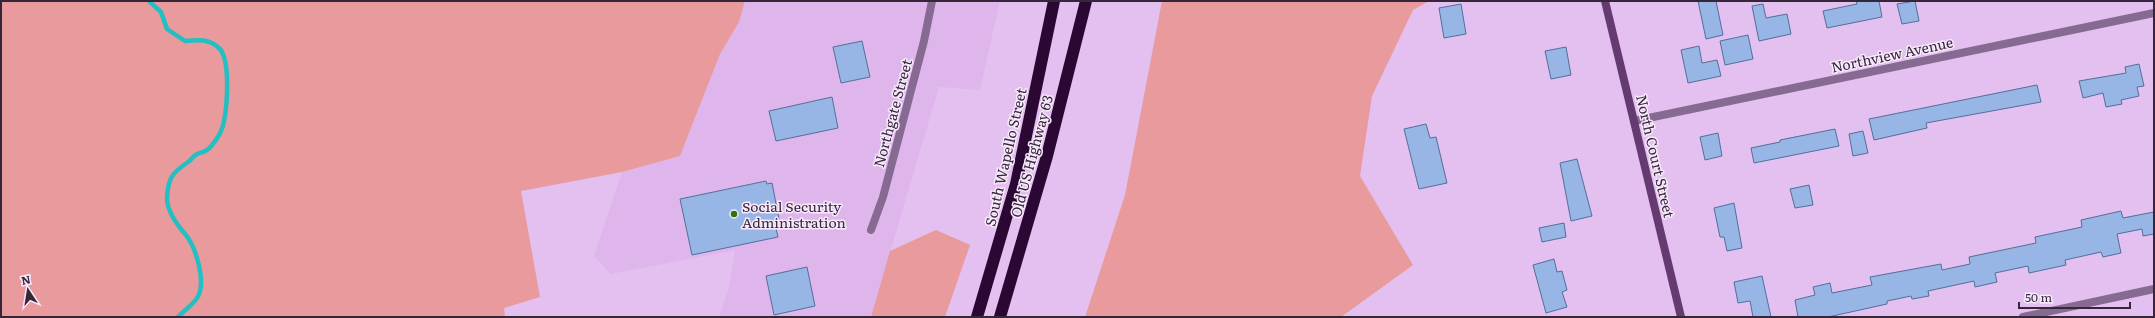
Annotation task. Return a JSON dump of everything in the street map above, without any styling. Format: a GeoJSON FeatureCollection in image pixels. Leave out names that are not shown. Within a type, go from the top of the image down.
{"type":"FeatureCollection","features":[{"type":"Feature","properties":{"kind":"highway","name":"South Wapello Street"},"geometry":{"type":"LineString","coordinates":[[977,317],[1016,184],[1054,1]]}},
{"type":"Feature","properties":{"kind":"highway","name":"Old US Highway 63"},"geometry":{"type":"LineString","coordinates":[[1000,317],[1047,156],[1086,1]]}},
{"type":"Feature","properties":{"kind":"main road","name":"North Court Street"},"geometry":{"type":"LineString","coordinates":[[1605,1],[1680,317]]}},
{"type":"Feature","properties":{"kind":"street","name":"Northgate Street"},"geometry":{"type":"LineString","coordinates":[[871,230],[883,197],[924,41],[932,1]]}},
{"type":"Feature","properties":{"kind":"street","name":"Northview Avenue"},"geometry":{"type":"LineString","coordinates":[[1634,121],[2154,13]]}},
{"type":"Feature","properties":{"kind":"street"},"geometry":{"type":"LineString","coordinates":[[2023,317],[2154,289]]}},
{"type":"Feature","properties":{"kind":"shaded area"},"geometry":{"type":"Polygon","coordinates":[[[1,1],[745,1],[739,22],[720,54],[680,156],[622,172],[521,191],[540,297],[504,308],[505,317],[1,317],[1,1]]]}},
{"type":"Feature","properties":{"kind":"shaded area"},"geometry":{"type":"Polygon","coordinates":[[[745,1],[1000,1],[980,90],[939,87],[871,317],[719,317],[729,287],[735,250],[611,274],[594,256],[622,172],[680,156],[720,54],[739,22],[745,1]]]}},
{"type":"Feature","properties":{"kind":"shaded area"},"geometry":{"type":"Polygon","coordinates":[[[1162,1],[1429,1],[1413,10],[1372,96],[1360,176],[1413,265],[1341,317],[1085,317],[1125,195],[1162,1]]]}},
{"type":"Feature","properties":{"kind":"shaded area"},"geometry":{"type":"Polygon","coordinates":[[[936,230],[970,245],[945,317],[871,317],[890,251],[936,230]]]}},
{"type":"Feature","properties":{"kind":"building"},"geometry":{"type":"Polygon","coordinates":[[[1698,1],[1716,1],[1723,35],[1706,39],[1698,1]]]}},
{"type":"Feature","properties":{"kind":"building"},"geometry":{"type":"Polygon","coordinates":[[[1856,1],[1879,1],[1882,17],[1827,28],[1823,11],[1857,4],[1856,1]]]}},
{"type":"Feature","properties":{"kind":"building"},"geometry":{"type":"Polygon","coordinates":[[[1915,1],[1919,21],[1902,24],[1897,4],[1915,1]]]}},
{"type":"Feature","properties":{"kind":"building"},"geometry":{"type":"Polygon","coordinates":[[[1461,4],[1466,34],[1444,38],[1439,8],[1461,4]]]}},
{"type":"Feature","properties":{"kind":"building"},"geometry":{"type":"Polygon","coordinates":[[[1763,4],[1766,18],[1787,14],[1791,34],[1759,41],[1752,6],[1763,4]]]}},
{"type":"Feature","properties":{"kind":"building"},"geometry":{"type":"Polygon","coordinates":[[[1748,35],[1753,59],[1725,65],[1720,41],[1748,35]]]}},
{"type":"Feature","properties":{"kind":"building"},"geometry":{"type":"Polygon","coordinates":[[[862,41],[870,77],[841,83],[833,47],[862,41]]]}},
{"type":"Feature","properties":{"kind":"building"},"geometry":{"type":"Polygon","coordinates":[[[1699,46],[1702,63],[1717,60],[1721,76],[1688,83],[1681,50],[1699,46]]]}},
{"type":"Feature","properties":{"kind":"building"},"geometry":{"type":"Polygon","coordinates":[[[1566,47],[1571,75],[1551,79],[1545,51],[1566,47]]]}},
{"type":"Feature","properties":{"kind":"building"},"geometry":{"type":"Polygon","coordinates":[[[2139,64],[2144,86],[2137,87],[2139,96],[2121,100],[2122,104],[2106,107],[2103,93],[2083,98],[2079,81],[2126,73],[2125,67],[2139,64]]]}},
{"type":"Feature","properties":{"kind":"building"},"geometry":{"type":"Polygon","coordinates":[[[2037,85],[2041,102],[1926,123],[1927,128],[1874,140],[1869,119],[2037,85]]]}},
{"type":"Feature","properties":{"kind":"building"},"geometry":{"type":"Polygon","coordinates":[[[832,97],[838,128],[776,141],[769,111],[832,97]]]}},
{"type":"Feature","properties":{"kind":"building"},"geometry":{"type":"Polygon","coordinates":[[[1426,124],[1430,138],[1436,137],[1447,183],[1419,189],[1404,129],[1426,124]]]}},
{"type":"Feature","properties":{"kind":"building"},"geometry":{"type":"Polygon","coordinates":[[[1835,129],[1839,146],[1754,163],[1751,148],[1780,142],[1780,140],[1835,129]]]}},
{"type":"Feature","properties":{"kind":"building"},"geometry":{"type":"Polygon","coordinates":[[[1863,131],[1868,153],[1853,156],[1849,134],[1863,131]]]}},
{"type":"Feature","properties":{"kind":"building"},"geometry":{"type":"Polygon","coordinates":[[[1718,133],[1722,156],[1705,160],[1700,137],[1718,133]]]}},
{"type":"Feature","properties":{"kind":"building"},"geometry":{"type":"Polygon","coordinates":[[[1577,159],[1592,216],[1571,221],[1560,163],[1577,159]]]}},
{"type":"Feature","properties":{"kind":"building"},"geometry":{"type":"Polygon","coordinates":[[[766,181],[767,184],[772,183],[779,219],[774,220],[778,237],[692,255],[680,199],[766,181]]]}},
{"type":"Feature","properties":{"kind":"building"},"geometry":{"type":"Polygon","coordinates":[[[1809,185],[1813,205],[1795,208],[1790,189],[1809,185]]]}},
{"type":"Feature","properties":{"kind":"building"},"geometry":{"type":"Polygon","coordinates":[[[1734,203],[1742,248],[1727,251],[1724,237],[1720,237],[1714,208],[1734,203]]]}},
{"type":"Feature","properties":{"kind":"building"},"geometry":{"type":"Polygon","coordinates":[[[2121,211],[2123,218],[2154,212],[2154,234],[2143,236],[2142,229],[2117,234],[2121,253],[2103,257],[2101,252],[2065,260],[2066,265],[2029,273],[2028,266],[1995,273],[1997,282],[1975,287],[1974,281],[1928,291],[1929,296],[1912,299],[1911,296],[1887,301],[1887,304],[1828,317],[1798,317],[1795,300],[1815,295],[1813,287],[1830,283],[1832,293],[1872,285],[1870,277],[1941,264],[1942,270],[1970,264],[1969,257],[2036,243],[2035,237],[2082,227],[2081,220],[2121,211]]]}},
{"type":"Feature","properties":{"kind":"building"},"geometry":{"type":"Polygon","coordinates":[[[1564,223],[1566,237],[1542,242],[1539,228],[1564,223]]]}},
{"type":"Feature","properties":{"kind":"building"},"geometry":{"type":"Polygon","coordinates":[[[1554,259],[1557,272],[1562,271],[1567,290],[1562,292],[1567,307],[1546,313],[1533,265],[1554,259]]]}},
{"type":"Feature","properties":{"kind":"building"},"geometry":{"type":"Polygon","coordinates":[[[807,267],[815,306],[774,315],[766,276],[807,267]]]}},
{"type":"Feature","properties":{"kind":"building"},"geometry":{"type":"Polygon","coordinates":[[[1762,276],[1771,317],[1753,317],[1750,301],[1738,303],[1734,282],[1762,276]]]}},
{"type":"Feature","properties":{"kind":"waterway"},"geometry":{"type":"LineString","coordinates":[[149,1],[161,12],[167,29],[185,41],[207,41],[219,48],[223,54],[227,72],[225,114],[220,134],[209,149],[196,155],[178,169],[168,185],[167,203],[174,218],[190,241],[197,257],[201,275],[200,292],[197,298],[178,317]]}},
{"type":"Feature","properties":{"kind":"place","name":"Social Security Administration"},"geometry":{"type":"Point","coordinates":[734,214]}}]}
